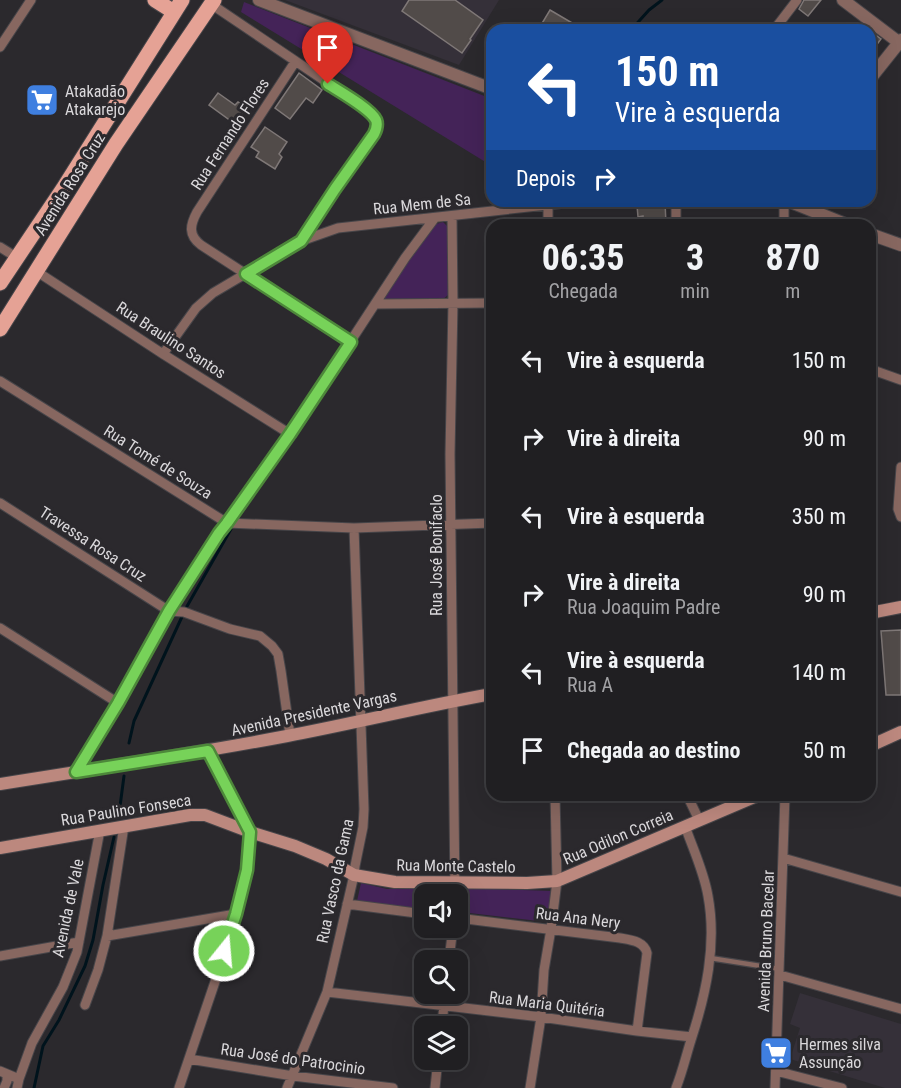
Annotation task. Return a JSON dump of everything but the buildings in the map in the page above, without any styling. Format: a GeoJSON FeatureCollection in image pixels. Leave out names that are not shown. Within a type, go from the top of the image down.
{"type":"FeatureCollection","features":[{"type":"Feature","properties":{"kind":"main road"},"geometry":{"type":"LineString","coordinates":[[155,0],[183,6],[216,1]]}},
{"type":"Feature","properties":{"kind":"main road","name":"Avenida Rosa Cruz"},"geometry":{"type":"LineString","coordinates":[[0,329],[116,144],[216,1]]}},
{"type":"Feature","properties":{"kind":"main road"},"geometry":{"type":"LineString","coordinates":[[183,6],[192,33]]}},
{"type":"Feature","properties":{"kind":"main road","name":"Avenida Rosa Cruz"},"geometry":{"type":"LineString","coordinates":[[0,283],[183,6]]}},
{"type":"Feature","properties":{"kind":"main road"},"geometry":{"type":"LineString","coordinates":[[41,222],[52,223],[58,236]]}},
{"type":"Feature","properties":{"kind":"main road"},"geometry":{"type":"LineString","coordinates":[[876,612],[901,607]]}},
{"type":"Feature","properties":{"kind":"main road","name":"Avenida Presidente Vargas"},"geometry":{"type":"LineString","coordinates":[[0,784],[208,751],[486,695]]}},
{"type":"Feature","properties":{"kind":"main road"},"geometry":{"type":"LineString","coordinates":[[876,743],[901,732]]}},
{"type":"Feature","properties":{"kind":"main road","name":"Rua Odilon Correia"},"geometry":{"type":"LineString","coordinates":[[557,881],[745,801]]}},
{"type":"Feature","properties":{"kind":"main road","name":"Rua Paulino Fonseca"},"geometry":{"type":"LineString","coordinates":[[0,848],[190,815],[205,815],[295,846],[326,859],[354,875]]}},
{"type":"Feature","properties":{"kind":"main road","name":"Rua Monte Castelo"},"geometry":{"type":"LineString","coordinates":[[354,875],[414,884]]}},
{"type":"Feature","properties":{"kind":"main road","name":"Rua Monte Castelo"},"geometry":{"type":"LineString","coordinates":[[468,888],[557,881]]}},
{"type":"Feature","properties":{"kind":"street"},"geometry":{"type":"LineString","coordinates":[[0,47],[31,0]]}},
{"type":"Feature","properties":{"kind":"street"},"geometry":{"type":"LineString","coordinates":[[259,0],[486,87]]}},
{"type":"Feature","properties":{"kind":"street"},"geometry":{"type":"LineString","coordinates":[[779,24],[797,0]]}},
{"type":"Feature","properties":{"kind":"street"},"geometry":{"type":"LineString","coordinates":[[843,0],[876,24]]}},
{"type":"Feature","properties":{"kind":"street"},"geometry":{"type":"LineString","coordinates":[[163,354],[202,301],[301,241],[377,128],[376,120],[362,106],[295,62],[216,1]]}},
{"type":"Feature","properties":{"kind":"street"},"geometry":{"type":"LineString","coordinates":[[876,24],[900,42],[876,72]]}},
{"type":"Feature","properties":{"kind":"street","name":"Rua Fernando Flores"},"geometry":{"type":"LineString","coordinates":[[246,274],[197,242],[192,235],[191,224],[295,62]]}},
{"type":"Feature","properties":{"kind":"street","name":"Rua Mem de Sa"},"geometry":{"type":"LineString","coordinates":[[301,241],[338,228],[531,207]]}},
{"type":"Feature","properties":{"kind":"street"},"geometry":{"type":"LineString","coordinates":[[802,207],[832,219]]}},
{"type":"Feature","properties":{"kind":"street","name":"Rua José Bonifaclo"},"geometry":{"type":"LineString","coordinates":[[452,216],[450,454],[455,884]]}},
{"type":"Feature","properties":{"kind":"street"},"geometry":{"type":"LineString","coordinates":[[76,772],[118,703],[169,611],[219,533],[290,434],[405,258],[434,219]]}},
{"type":"Feature","properties":{"kind":"street"},"geometry":{"type":"LineString","coordinates":[[876,236],[901,245]]}},
{"type":"Feature","properties":{"kind":"street"},"geometry":{"type":"LineString","coordinates":[[0,247],[16,258]]}},
{"type":"Feature","properties":{"kind":"street","name":"Rua Braulino Santos"},"geometry":{"type":"LineString","coordinates":[[36,271],[290,434]]}},
{"type":"Feature","properties":{"kind":"street"},"geometry":{"type":"LineString","coordinates":[[246,274],[351,342]]}},
{"type":"Feature","properties":{"kind":"street"},"geometry":{"type":"LineString","coordinates":[[375,304],[486,303]]}},
{"type":"Feature","properties":{"kind":"street"},"geometry":{"type":"LineString","coordinates":[[876,371],[901,380]]}},
{"type":"Feature","properties":{"kind":"street","name":"Rua Tomé de Souza"},"geometry":{"type":"LineString","coordinates":[[0,381],[227,523],[354,528],[486,523]]}},
{"type":"Feature","properties":{"kind":"street"},"geometry":{"type":"LineString","coordinates":[[901,467],[898,509],[901,517]]}},
{"type":"Feature","properties":{"kind":"street","name":"Travessa Rosa Cruz"},"geometry":{"type":"LineString","coordinates":[[0,503],[169,611]]}},
{"type":"Feature","properties":{"kind":"street","name":"Rua Vasco da Gama"},"geometry":{"type":"LineString","coordinates":[[287,1088],[327,992],[363,827],[354,528]]}},
{"type":"Feature","properties":{"kind":"street"},"geometry":{"type":"LineString","coordinates":[[169,611],[188,614],[260,636],[272,646],[278,654],[290,735]]}},
{"type":"Feature","properties":{"kind":"street"},"geometry":{"type":"LineString","coordinates":[[0,628],[118,703]]}},
{"type":"Feature","properties":{"kind":"street"},"geometry":{"type":"LineString","coordinates":[[179,1088],[236,914],[247,870],[250,832],[208,751]]}},
{"type":"Feature","properties":{"kind":"street"},"geometry":{"type":"LineString","coordinates":[[530,1088],[557,881],[555,801]]}},
{"type":"Feature","properties":{"kind":"street"},"geometry":{"type":"LineString","coordinates":[[690,801],[699,820]]}},
{"type":"Feature","properties":{"kind":"street","name":"Avenida Bruno Bacelar"},"geometry":{"type":"LineString","coordinates":[[775,1088],[785,801]]}},
{"type":"Feature","properties":{"kind":"street"},"geometry":{"type":"LineString","coordinates":[[85,1005],[107,936],[124,826]]}},
{"type":"Feature","properties":{"kind":"street"},"geometry":{"type":"LineString","coordinates":[[676,1088],[699,1018],[710,958],[709,896],[685,826]]}},
{"type":"Feature","properties":{"kind":"street","name":"Avenida de Vale"},"geometry":{"type":"LineString","coordinates":[[18,1084],[32,1043],[63,987],[77,952],[100,831]]}},
{"type":"Feature","properties":{"kind":"street"},"geometry":{"type":"LineString","coordinates":[[783,858],[901,892]]}},
{"type":"Feature","properties":{"kind":"street"},"geometry":{"type":"LineString","coordinates":[[347,904],[414,913]]}},
{"type":"Feature","properties":{"kind":"street"},"geometry":{"type":"LineString","coordinates":[[107,936],[236,914]]}},
{"type":"Feature","properties":{"kind":"street","name":"Rua Ana Nery"},"geometry":{"type":"LineString","coordinates":[[468,919],[620,938],[642,944],[647,953],[637,1031]]}},
{"type":"Feature","properties":{"kind":"street"},"geometry":{"type":"LineString","coordinates":[[0,956],[79,942]]}},
{"type":"Feature","properties":{"kind":"street"},"geometry":{"type":"LineString","coordinates":[[780,972],[901,1009]]}},
{"type":"Feature","properties":{"kind":"street","name":"Rua Maria Quitéria"},"geometry":{"type":"LineString","coordinates":[[327,992],[692,1037]]}},
{"type":"Feature","properties":{"kind":"street"},"geometry":{"type":"LineString","coordinates":[[443,1016],[444,1006]]}},
{"type":"Feature","properties":{"kind":"street","name":"Rua José do Patrocinio"},"geometry":{"type":"LineString","coordinates":[[189,1059],[293,1076],[393,1088]]}},
{"type":"Feature","properties":{"kind":"street"},"geometry":{"type":"LineString","coordinates":[[435,1088],[437,1070]]}},
{"type":"Feature","properties":{"kind":"street"},"geometry":{"type":"LineString","coordinates":[[776,1071],[842,1088]]}},
{"type":"Feature","properties":{"kind":"street"},"geometry":{"type":"LineString","coordinates":[[4,1073],[18,1084]]}},
{"type":"Feature","properties":{"kind":"street"},"geometry":{"type":"LineString","coordinates":[[4,1073],[7,1081],[4,1088]]}},
{"type":"Feature","properties":{"kind":"lane"},"geometry":{"type":"LineString","coordinates":[[710,958],[780,972]]}},
{"type":"Feature","properties":{"kind":"shaded area"},"geometry":{"type":"Polygon","coordinates":[[[285,0],[499,0],[459,65],[285,0]]]}},
{"type":"Feature","properties":{"kind":"shaded area"},"geometry":{"type":"Polygon","coordinates":[[[244,2],[486,97],[486,162],[241,12],[244,2]]]}},
{"type":"Feature","properties":{"kind":"shaded area"},"geometry":{"type":"Polygon","coordinates":[[[443,222],[447,226],[448,295],[442,300],[384,299],[433,225],[443,222]]]}},
{"type":"Feature","properties":{"kind":"shaded area"},"geometry":{"type":"Polygon","coordinates":[[[361,883],[387,889],[414,889],[414,908],[357,901],[361,883]]]}},
{"type":"Feature","properties":{"kind":"shaded area"},"geometry":{"type":"Polygon","coordinates":[[[468,888],[552,891],[548,922],[468,913],[468,888]]]}},
{"type":"Feature","properties":{"kind":"shaded area"},"geometry":{"type":"Polygon","coordinates":[[[800,993],[901,1024],[901,1088],[885,1088],[790,1059],[800,1028],[790,1024],[800,993]]]}},
{"type":"Feature","properties":{"kind":"waterway"},"geometry":{"type":"LineString","coordinates":[[636,24],[662,0]]}},
{"type":"Feature","properties":{"kind":"waterway"},"geometry":{"type":"LineString","coordinates":[[129,743],[134,721],[186,608],[231,529]]}},
{"type":"Feature","properties":{"kind":"waterway"},"geometry":{"type":"LineString","coordinates":[[119,814],[124,776]]}},
{"type":"Feature","properties":{"kind":"waterway"},"geometry":{"type":"LineString","coordinates":[[34,1088],[43,1046],[59,1020],[85,966],[93,940],[114,837]]}},
{"type":"Feature","properties":{"kind":"place","name":"Atakadão Atakarejo"},"geometry":{"type":"Point","coordinates":[42,100]}},
{"type":"Feature","properties":{"kind":"place","name":"Hermes silva Assunção"},"geometry":{"type":"Point","coordinates":[776,1053]}},
{"type":"Feature","properties":{"kind":"route"},"geometry":{"type":"LineString","coordinates":[[224,951],[247,870],[250,832],[208,751],[76,772],[118,703],[169,611],[219,533],[290,434],[351,342],[246,274],[301,241],[377,128],[376,120],[362,106],[328,84]]}}]}
